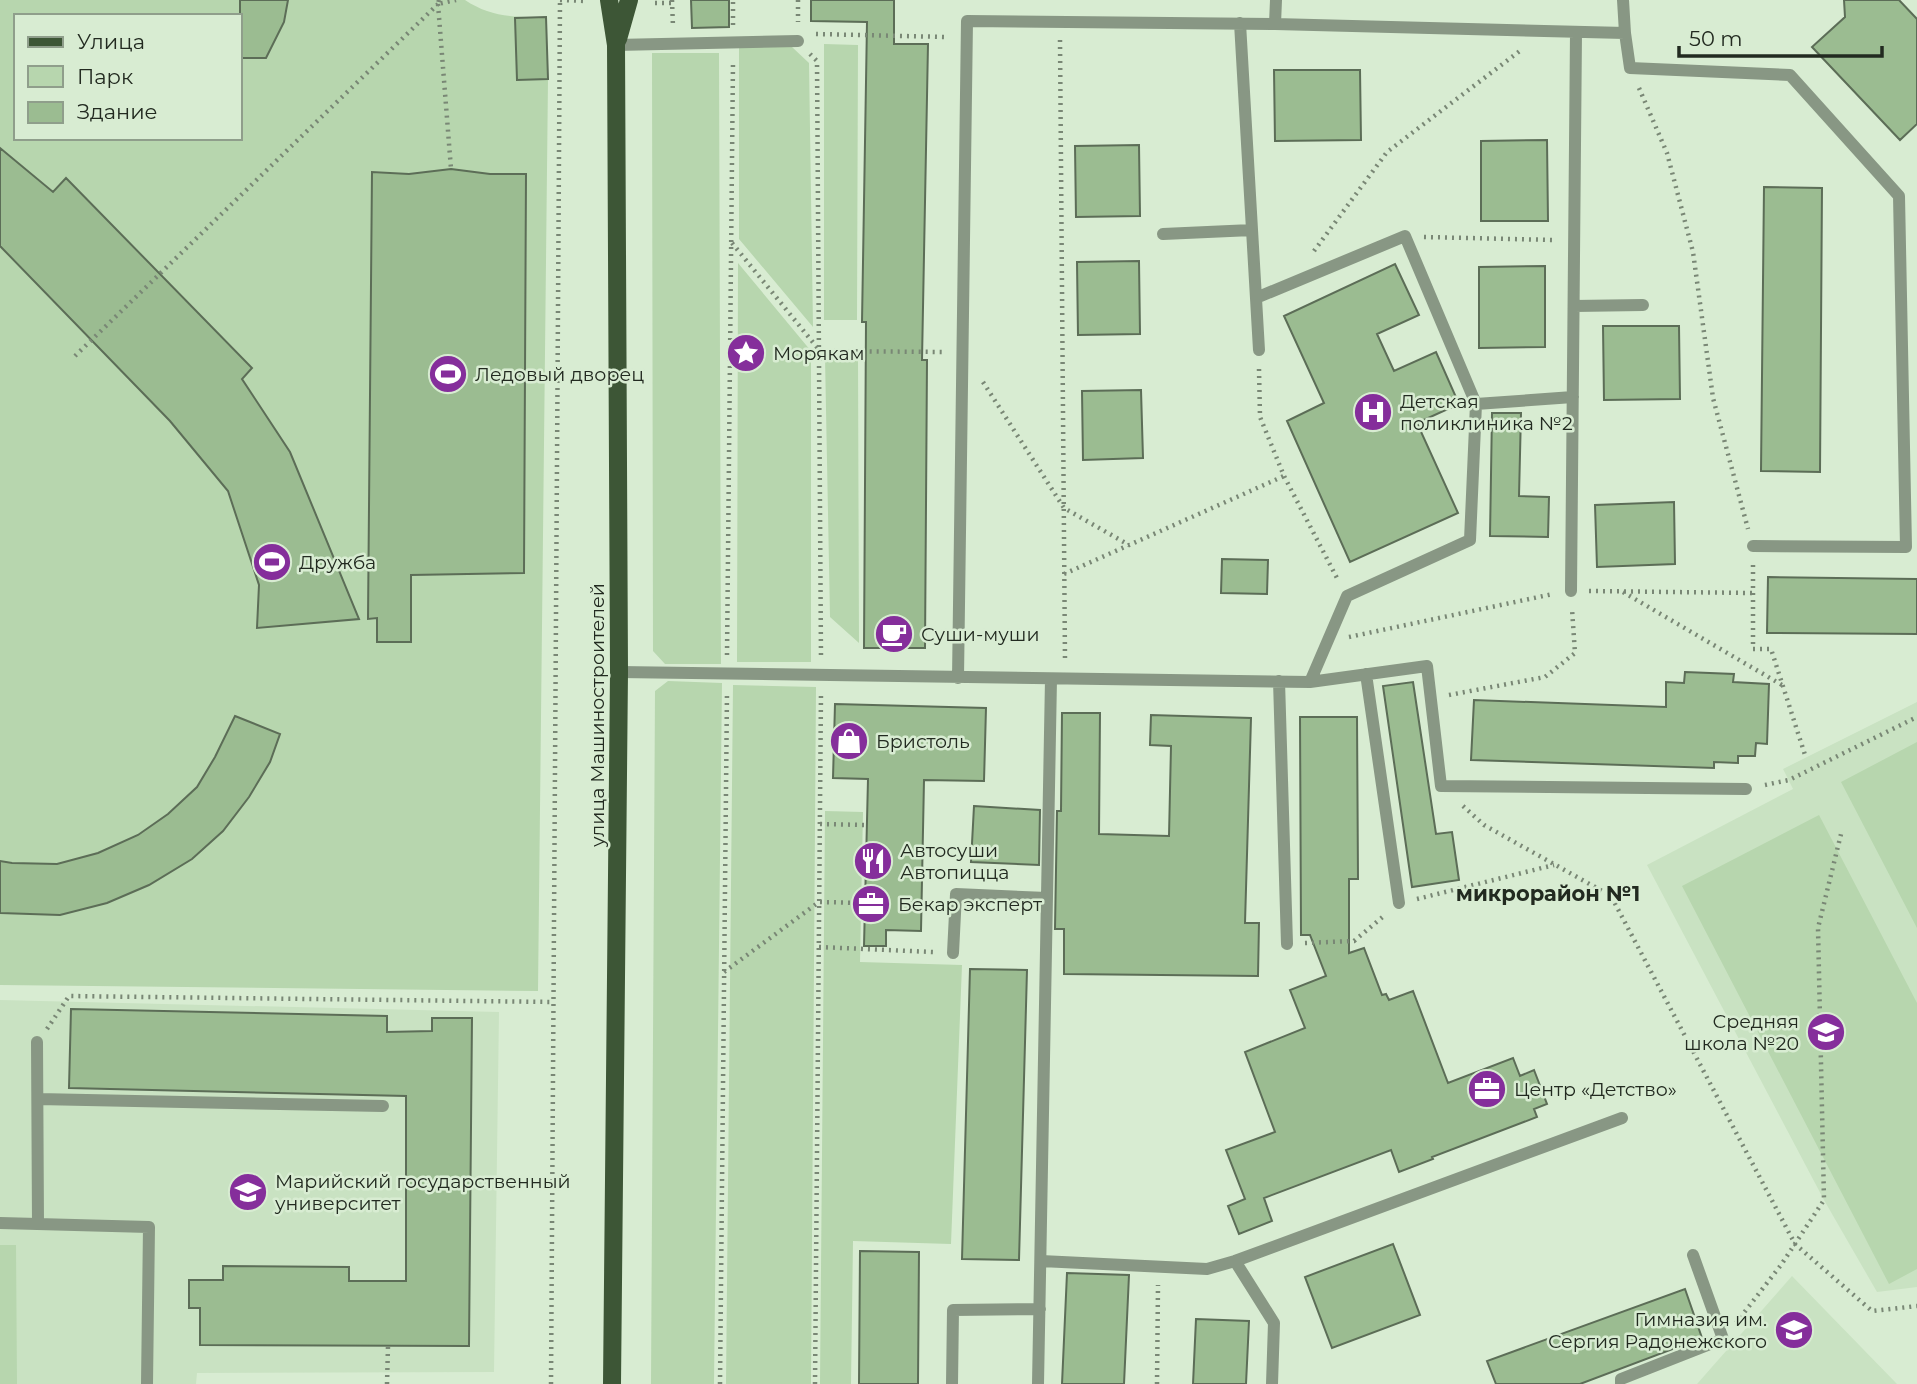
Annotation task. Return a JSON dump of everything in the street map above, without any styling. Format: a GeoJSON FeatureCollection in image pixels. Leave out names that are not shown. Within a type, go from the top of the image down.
{"type":"FeatureCollection","features":[{"type":"Feature","properties":{"kind":"main road","name":"улица Машиностроителей"},"geometry":{"type":"LineString","coordinates":[[609,0],[616,46],[619,672],[612,1384]]}},
{"type":"Feature","properties":{"kind":"main road","name":"улица Машиностроителей"},"geometry":{"type":"LineString","coordinates":[[616,46],[629,0]]}},
{"type":"Feature","properties":{"kind":"lane"},"geometry":{"type":"LineString","coordinates":[[1275,24],[1276,0]]}},
{"type":"Feature","properties":{"kind":"lane"},"geometry":{"type":"LineString","coordinates":[[1623,0],[1630,68],[1790,75],[1899,196],[1906,547],[1753,546]]}},
{"type":"Feature","properties":{"kind":"lane"},"geometry":{"type":"LineString","coordinates":[[958,678],[967,21],[1240,23],[1625,33]]}},
{"type":"Feature","properties":{"kind":"lane"},"geometry":{"type":"LineString","coordinates":[[1240,23],[1259,350]]}},
{"type":"Feature","properties":{"kind":"lane"},"geometry":{"type":"LineString","coordinates":[[1571,590],[1576,33]]}},
{"type":"Feature","properties":{"kind":"lane"},"geometry":{"type":"LineString","coordinates":[[616,46],[798,41]]}},
{"type":"Feature","properties":{"kind":"lane"},"geometry":{"type":"LineString","coordinates":[[1163,233],[1252,230]]}},
{"type":"Feature","properties":{"kind":"lane"},"geometry":{"type":"LineString","coordinates":[[1256,298],[1405,236],[1476,404],[1470,540],[1347,596],[1310,682]]}},
{"type":"Feature","properties":{"kind":"lane"},"geometry":{"type":"LineString","coordinates":[[1574,306],[1643,305]]}},
{"type":"Feature","properties":{"kind":"lane"},"geometry":{"type":"LineString","coordinates":[[1476,404],[1573,397]]}},
{"type":"Feature","properties":{"kind":"lane"},"geometry":{"type":"LineString","coordinates":[[619,672],[1310,682],[1427,666],[1441,786],[1746,789]]}},
{"type":"Feature","properties":{"kind":"lane"},"geometry":{"type":"LineString","coordinates":[[1366,674],[1399,903]]}},
{"type":"Feature","properties":{"kind":"lane"},"geometry":{"type":"LineString","coordinates":[[1038,1384],[1051,679]]}},
{"type":"Feature","properties":{"kind":"lane"},"geometry":{"type":"LineString","coordinates":[[1279,681],[1287,944]]}},
{"type":"Feature","properties":{"kind":"lane"},"geometry":{"type":"LineString","coordinates":[[953,953],[956,894],[1047,898]]}},
{"type":"Feature","properties":{"kind":"lane"},"geometry":{"type":"LineString","coordinates":[[37,1042],[38,1224]]}},
{"type":"Feature","properties":{"kind":"lane"},"geometry":{"type":"LineString","coordinates":[[38,1099],[383,1106]]}},
{"type":"Feature","properties":{"kind":"lane"},"geometry":{"type":"LineString","coordinates":[[1041,1261],[1207,1269],[1622,1118]]}},
{"type":"Feature","properties":{"kind":"lane"},"geometry":{"type":"LineString","coordinates":[[0,1223],[149,1227],[147,1384]]}},
{"type":"Feature","properties":{"kind":"lane"},"geometry":{"type":"LineString","coordinates":[[1621,1384],[1621,1379],[1723,1339],[1692,1255]]}},
{"type":"Feature","properties":{"kind":"lane"},"geometry":{"type":"LineString","coordinates":[[1235,1261],[1274,1323],[1272,1384]]}},
{"type":"Feature","properties":{"kind":"lane"},"geometry":{"type":"LineString","coordinates":[[952,1384],[953,1310],[1040,1309]]}},
{"type":"Feature","properties":{"kind":"path"},"geometry":{"type":"LineString","coordinates":[[75,356],[438,2],[456,0]]}},
{"type":"Feature","properties":{"kind":"path"},"geometry":{"type":"LineString","coordinates":[[551,1384],[560,0],[586,1]]}},
{"type":"Feature","properties":{"kind":"path"},"geometry":{"type":"LineString","coordinates":[[438,2],[451,169]]}},
{"type":"Feature","properties":{"kind":"path"},"geometry":{"type":"LineString","coordinates":[[655,3],[671,3]]}},
{"type":"Feature","properties":{"kind":"path"},"geometry":{"type":"LineString","coordinates":[[1060,22],[1065,679]]}},
{"type":"Feature","properties":{"kind":"path"},"geometry":{"type":"LineString","coordinates":[[1308,257],[1318,248],[1387,152],[1545,32]]}},
{"type":"Feature","properties":{"kind":"path"},"geometry":{"type":"LineString","coordinates":[[811,34],[967,37]]}},
{"type":"Feature","properties":{"kind":"path"},"geometry":{"type":"LineString","coordinates":[[815,1384],[822,676],[817,61]]}},
{"type":"Feature","properties":{"kind":"path"},"geometry":{"type":"LineString","coordinates":[[1630,68],[1667,153],[1693,253],[1713,398],[1753,546],[1753,649],[1771,649],[1806,758]]}},
{"type":"Feature","properties":{"kind":"path"},"geometry":{"type":"LineString","coordinates":[[1405,236],[1574,241]]}},
{"type":"Feature","properties":{"kind":"path"},"geometry":{"type":"LineString","coordinates":[[731,243],[820,351]]}},
{"type":"Feature","properties":{"kind":"path"},"geometry":{"type":"LineString","coordinates":[[1259,350],[1260,417],[1284,476],[1347,596]]}},
{"type":"Feature","properties":{"kind":"path"},"geometry":{"type":"LineString","coordinates":[[820,351],[964,352],[1063,508],[1129,545]]}},
{"type":"Feature","properties":{"kind":"path"},"geometry":{"type":"LineString","coordinates":[[1064,575],[1284,476]]}},
{"type":"Feature","properties":{"kind":"path"},"geometry":{"type":"LineString","coordinates":[[1327,642],[1571,590],[1753,593]]}},
{"type":"Feature","properties":{"kind":"path"},"geometry":{"type":"LineString","coordinates":[[1431,698],[1545,677],[1575,653],[1571,590]]}},
{"type":"Feature","properties":{"kind":"path"},"geometry":{"type":"LineString","coordinates":[[1622,592],[1783,686]]}},
{"type":"Feature","properties":{"kind":"path"},"geometry":{"type":"LineString","coordinates":[[1746,789],[1789,780],[1917,717]]}},
{"type":"Feature","properties":{"kind":"path"},"geometry":{"type":"LineString","coordinates":[[1441,786],[1484,825],[1611,896],[1795,1244],[1872,1311],[1917,1306]]}},
{"type":"Feature","properties":{"kind":"path"},"geometry":{"type":"LineString","coordinates":[[820,824],[867,825]]}},
{"type":"Feature","properties":{"kind":"path"},"geometry":{"type":"LineString","coordinates":[[1723,1339],[1795,1244],[1824,1200],[1818,928],[1842,830]]}},
{"type":"Feature","properties":{"kind":"path"},"geometry":{"type":"LineString","coordinates":[[724,972],[820,902],[865,903]]}},
{"type":"Feature","properties":{"kind":"path"},"geometry":{"type":"LineString","coordinates":[[819,947],[953,953]]}},
{"type":"Feature","properties":{"kind":"path"},"geometry":{"type":"LineString","coordinates":[[37,1042],[69,996],[554,1002]]}},
{"type":"Feature","properties":{"kind":"path"},"geometry":{"type":"LineString","coordinates":[[1157,1384],[1158,1266]]}},
{"type":"Feature","properties":{"kind":"path"},"geometry":{"type":"LineString","coordinates":[[387,1384],[388,1346]]}},
{"type":"Feature","properties":{"kind":"shaded area","name":"Средняя школа №20"},"geometry":{"type":"Polygon","coordinates":[[[1917,702],[1917,1287],[1877,1292],[1824,1200],[1647,865],[1793,789],[1783,769],[1917,702]]]}},
{"type":"Feature","properties":{"kind":"shaded area","name":"Марийский государственный университет"},"geometry":{"type":"Polygon","coordinates":[[[0,1000],[499,1012],[494,1372],[197,1373],[196,1384],[0,1384],[0,1000]]]}},
{"type":"Feature","properties":{"kind":"shaded area","name":"Гимназия им. Сергия Радонежского"},"geometry":{"type":"Polygon","coordinates":[[[1792,1276],[1897,1384],[1697,1384],[1792,1276]]]}},
{"type":"Feature","properties":{"kind":"green space","name":"Дружба"},"geometry":{"type":"Polygon","coordinates":[[[0,0],[465,0],[484,10],[504,15],[546,17],[548,79],[538,991],[0,985],[0,0]]]}},
{"type":"Feature","properties":{"kind":"green space"},"geometry":{"type":"Polygon","coordinates":[[[824,44],[858,45],[857,320],[824,320],[824,44]]]}},
{"type":"Feature","properties":{"kind":"green space"},"geometry":{"type":"Polygon","coordinates":[[[739,47],[792,47],[809,63],[813,327],[739,239],[739,47]]]}},
{"type":"Feature","properties":{"kind":"green space"},"geometry":{"type":"Polygon","coordinates":[[[652,53],[719,53],[721,664],[665,664],[653,651],[652,53]]]}},
{"type":"Feature","properties":{"kind":"green space"},"geometry":{"type":"Polygon","coordinates":[[[738,263],[811,351],[811,662],[737,662],[738,263]]]}},
{"type":"Feature","properties":{"kind":"green space"},"geometry":{"type":"Polygon","coordinates":[[[825,357],[858,360],[859,643],[830,617],[825,357]]]}},
{"type":"Feature","properties":{"kind":"green space"},"geometry":{"type":"Polygon","coordinates":[[[668,681],[722,683],[714,1384],[651,1384],[655,691],[668,681]]]}},
{"type":"Feature","properties":{"kind":"green space"},"geometry":{"type":"Polygon","coordinates":[[[733,685],[816,687],[811,1384],[726,1384],[733,685]]]}},
{"type":"Feature","properties":{"kind":"green space"},"geometry":{"type":"Polygon","coordinates":[[[1917,742],[1917,928],[1841,782],[1917,742]]]}},
{"type":"Feature","properties":{"kind":"green space"},"geometry":{"type":"Polygon","coordinates":[[[825,811],[863,812],[860,962],[962,965],[951,1244],[853,1241],[851,1384],[820,1384],[825,811]]]}},
{"type":"Feature","properties":{"kind":"green space","name":"Средняя школа №20"},"geometry":{"type":"Polygon","coordinates":[[[1819,815],[1917,1003],[1917,1269],[1889,1284],[1682,886],[1819,815]]]}},
{"type":"Feature","properties":{"kind":"green space"},"geometry":{"type":"Polygon","coordinates":[[[0,1245],[16,1245],[17,1384],[0,1384],[0,1245]]]}},
{"type":"Feature","properties":{"kind":"building"},"geometry":{"type":"Polygon","coordinates":[[[240,0],[288,0],[284,22],[266,58],[242,58],[240,0]]]}},
{"type":"Feature","properties":{"kind":"building"},"geometry":{"type":"Polygon","coordinates":[[[691,0],[729,0],[729,27],[692,28],[691,0]]]}},
{"type":"Feature","properties":{"kind":"building"},"geometry":{"type":"Polygon","coordinates":[[[811,0],[894,0],[894,44],[928,44],[922,360],[927,360],[925,648],[864,648],[866,322],[862,322],[867,22],[811,21],[811,0]]]}},
{"type":"Feature","properties":{"kind":"building"},"geometry":{"type":"Polygon","coordinates":[[[1844,0],[1899,0],[1917,19],[1917,124],[1900,140],[1812,47],[1845,17],[1844,0]]]}},
{"type":"Feature","properties":{"kind":"building"},"geometry":{"type":"Polygon","coordinates":[[[546,17],[548,79],[517,80],[515,18],[546,17]]]}},
{"type":"Feature","properties":{"kind":"building"},"geometry":{"type":"Polygon","coordinates":[[[1274,70],[1360,70],[1361,140],[1275,141],[1274,70]]]}},
{"type":"Feature","properties":{"kind":"building"},"geometry":{"type":"Polygon","coordinates":[[[1547,140],[1548,221],[1481,221],[1481,141],[1547,140]]]}},
{"type":"Feature","properties":{"kind":"building"},"geometry":{"type":"Polygon","coordinates":[[[1139,145],[1140,216],[1076,217],[1075,146],[1139,145]]]}},
{"type":"Feature","properties":{"kind":"building"},"geometry":{"type":"Polygon","coordinates":[[[0,148],[53,192],[66,178],[252,368],[242,379],[290,452],[359,619],[257,628],[259,585],[228,491],[170,421],[0,246],[0,148]]]}},
{"type":"Feature","properties":{"kind":"building","name":"Ледовый дворец"},"geometry":{"type":"Polygon","coordinates":[[[451,169],[490,174],[526,174],[524,573],[411,575],[411,642],[377,642],[377,618],[368,619],[372,172],[409,174],[451,169]]]}},
{"type":"Feature","properties":{"kind":"building"},"geometry":{"type":"Polygon","coordinates":[[[1764,187],[1822,188],[1820,472],[1761,471],[1764,187]]]}},
{"type":"Feature","properties":{"kind":"building"},"geometry":{"type":"Polygon","coordinates":[[[1139,261],[1140,334],[1078,335],[1077,262],[1139,261]]]}},
{"type":"Feature","properties":{"kind":"building","name":"Детская поликлиника №2"},"geometry":{"type":"Polygon","coordinates":[[[1395,264],[1419,315],[1377,334],[1394,371],[1436,352],[1459,404],[1417,423],[1458,513],[1350,562],[1287,421],[1324,403],[1284,316],[1395,264]]]}},
{"type":"Feature","properties":{"kind":"building"},"geometry":{"type":"Polygon","coordinates":[[[1545,266],[1545,347],[1479,348],[1479,267],[1545,266]]]}},
{"type":"Feature","properties":{"kind":"building"},"geometry":{"type":"Polygon","coordinates":[[[1603,326],[1679,326],[1680,399],[1604,400],[1603,326]]]}},
{"type":"Feature","properties":{"kind":"building"},"geometry":{"type":"Polygon","coordinates":[[[1141,390],[1143,458],[1083,460],[1082,391],[1141,390]]]}},
{"type":"Feature","properties":{"kind":"building"},"geometry":{"type":"Polygon","coordinates":[[[1492,413],[1521,413],[1519,496],[1549,497],[1548,537],[1490,536],[1492,413]]]}},
{"type":"Feature","properties":{"kind":"building"},"geometry":{"type":"Polygon","coordinates":[[[1674,502],[1675,564],[1597,567],[1595,505],[1674,502]]]}},
{"type":"Feature","properties":{"kind":"building"},"geometry":{"type":"Polygon","coordinates":[[[1222,559],[1268,560],[1267,594],[1221,593],[1222,559]]]}},
{"type":"Feature","properties":{"kind":"building"},"geometry":{"type":"Polygon","coordinates":[[[1768,577],[1917,579],[1917,634],[1767,633],[1768,577]]]}},
{"type":"Feature","properties":{"kind":"building"},"geometry":{"type":"Polygon","coordinates":[[[1685,672],[1734,674],[1733,682],[1769,684],[1767,744],[1756,743],[1755,756],[1738,756],[1738,763],[1714,762],[1714,768],[1471,760],[1474,700],[1666,707],[1666,682],[1684,683],[1685,672]]]}},
{"type":"Feature","properties":{"kind":"building"},"geometry":{"type":"Polygon","coordinates":[[[1413,682],[1436,834],[1452,832],[1459,880],[1412,887],[1383,686],[1413,682]]]}},
{"type":"Feature","properties":{"kind":"building"},"geometry":{"type":"Polygon","coordinates":[[[835,704],[986,708],[984,781],[924,780],[921,931],[886,930],[886,946],[864,946],[868,779],[833,778],[835,704]]]}},
{"type":"Feature","properties":{"kind":"building"},"geometry":{"type":"Polygon","coordinates":[[[1062,713],[1100,713],[1099,834],[1169,836],[1171,746],[1150,745],[1151,715],[1251,718],[1245,923],[1259,923],[1258,976],[1064,974],[1064,929],[1055,929],[1057,811],[1061,811],[1062,713]]]}},
{"type":"Feature","properties":{"kind":"building"},"geometry":{"type":"Polygon","coordinates":[[[235,716],[280,734],[270,762],[249,797],[223,831],[192,859],[149,885],[107,903],[60,915],[0,913],[0,861],[57,864],[98,853],[138,835],[168,814],[197,787],[235,716]]]}},
{"type":"Feature","properties":{"kind":"building","name":"Центр «Детство»"},"geometry":{"type":"Polygon","coordinates":[[[1300,717],[1357,717],[1358,879],[1349,879],[1349,953],[1364,948],[1382,995],[1386,994],[1389,1000],[1413,991],[1448,1083],[1513,1058],[1520,1076],[1534,1070],[1547,1104],[1534,1109],[1537,1117],[1399,1172],[1391,1150],[1264,1198],[1272,1221],[1239,1234],[1228,1206],[1245,1199],[1226,1150],[1275,1132],[1245,1052],[1305,1028],[1290,990],[1326,976],[1310,935],[1301,935],[1300,717]]]}},
{"type":"Feature","properties":{"kind":"building"},"geometry":{"type":"Polygon","coordinates":[[[974,806],[1040,810],[1039,865],[971,862],[974,806]]]}},
{"type":"Feature","properties":{"kind":"building"},"geometry":{"type":"Polygon","coordinates":[[[970,969],[1027,970],[1019,1260],[962,1259],[970,969]]]}},
{"type":"Feature","properties":{"kind":"building"},"geometry":{"type":"Polygon","coordinates":[[[71,1009],[387,1016],[387,1032],[432,1031],[432,1018],[472,1018],[469,1346],[200,1345],[200,1308],[189,1308],[189,1280],[223,1280],[223,1266],[349,1267],[349,1281],[406,1281],[406,1096],[69,1088],[71,1009]]]}},
{"type":"Feature","properties":{"kind":"building"},"geometry":{"type":"Polygon","coordinates":[[[1393,1244],[1420,1315],[1332,1348],[1305,1277],[1393,1244]]]}},
{"type":"Feature","properties":{"kind":"building"},"geometry":{"type":"Polygon","coordinates":[[[860,1251],[919,1252],[918,1384],[859,1384],[860,1251]]]}},
{"type":"Feature","properties":{"kind":"building"},"geometry":{"type":"Polygon","coordinates":[[[1067,1273],[1129,1275],[1124,1384],[1062,1384],[1067,1273]]]}},
{"type":"Feature","properties":{"kind":"building"},"geometry":{"type":"Polygon","coordinates":[[[1685,1289],[1702,1338],[1580,1384],[1496,1384],[1487,1361],[1685,1289]]]}},
{"type":"Feature","properties":{"kind":"building"},"geometry":{"type":"Polygon","coordinates":[[[1196,1319],[1249,1321],[1246,1384],[1193,1384],[1196,1319]]]}},
{"type":"Feature","properties":{"kind":"place","name":"Морякам"},"geometry":{"type":"Point","coordinates":[746,353]}},
{"type":"Feature","properties":{"kind":"place","name":"Ледовый дворец"},"geometry":{"type":"Point","coordinates":[448,374]}},
{"type":"Feature","properties":{"kind":"place","name":"Детская поликлиника №2"},"geometry":{"type":"Point","coordinates":[1373,412]}},
{"type":"Feature","properties":{"kind":"place","name":"Дружба"},"geometry":{"type":"Point","coordinates":[272,562]}},
{"type":"Feature","properties":{"kind":"place","name":"Суши-муши"},"geometry":{"type":"Point","coordinates":[894,634]}},
{"type":"Feature","properties":{"kind":"place","name":"Бристоль"},"geometry":{"type":"Point","coordinates":[849,741]}},
{"type":"Feature","properties":{"kind":"place","name":"Автосуши Автопицца"},"geometry":{"type":"Point","coordinates":[873,861]}},
{"type":"Feature","properties":{"kind":"place","name":"Бекар эксперт"},"geometry":{"type":"Point","coordinates":[871,904]}},
{"type":"Feature","properties":{"kind":"place","name":"Средняя школа №20"},"geometry":{"type":"Point","coordinates":[1826,1032]}},
{"type":"Feature","properties":{"kind":"place","name":"Центр «Детство»"},"geometry":{"type":"Point","coordinates":[1487,1089]}},
{"type":"Feature","properties":{"kind":"place","name":"Марийский государственный университет"},"geometry":{"type":"Point","coordinates":[248,1192]}},
{"type":"Feature","properties":{"kind":"place","name":"Гимназия им. Сергия Радонежского"},"geometry":{"type":"Point","coordinates":[1794,1330]}},
{"type":"Feature","properties":{"kind":"district","name":"микрорайон №1"},"geometry":{"type":"Point","coordinates":[1548,894]}}]}
